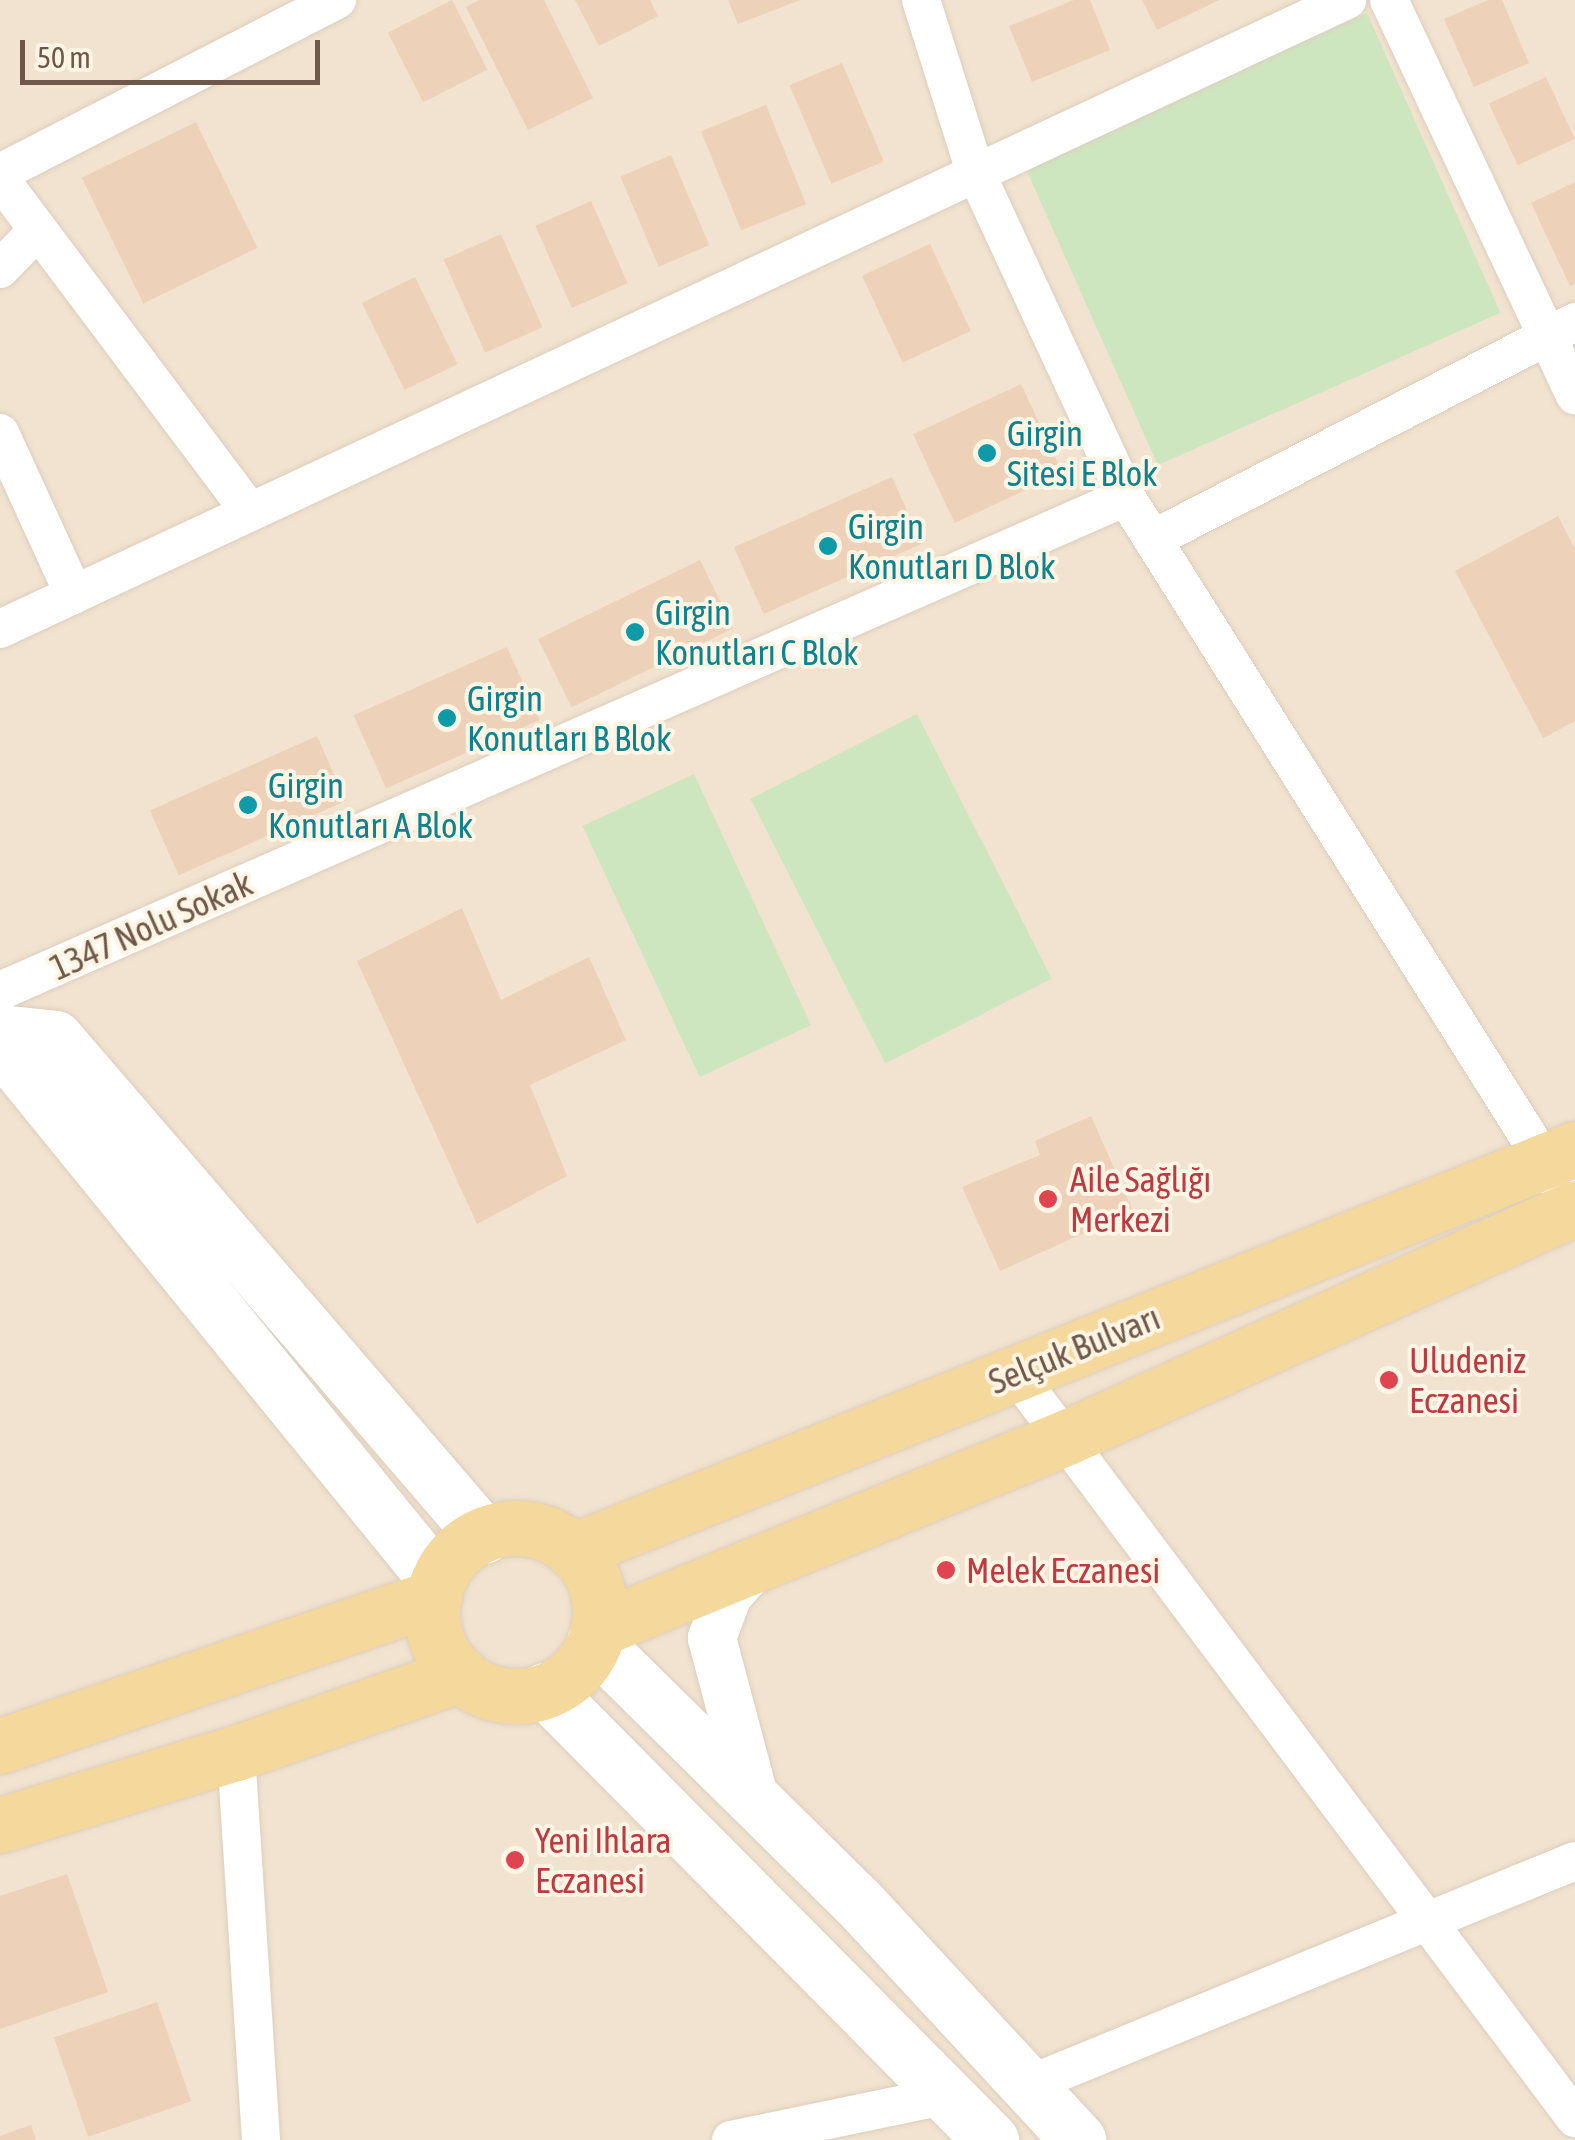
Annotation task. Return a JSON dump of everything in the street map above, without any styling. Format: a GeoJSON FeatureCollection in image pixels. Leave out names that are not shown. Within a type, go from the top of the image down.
{"type":"FeatureCollection","features":[{"type":"Feature","properties":{"kind":"main road"},"geometry":{"type":"LineString","coordinates":[[0,1032],[55,1038],[484,1536]]}},
{"type":"Feature","properties":{"kind":"main road"},"geometry":{"type":"LineString","coordinates":[[0,1044],[436,1589]]}},
{"type":"Feature","properties":{"kind":"main road","name":"Selçuk Bulvarı"},"geometry":{"type":"LineString","coordinates":[[573,1551],[1560,1156]]}},
{"type":"Feature","properties":{"kind":"main road"},"geometry":{"type":"LineString","coordinates":[[596,1636],[755,1565],[1067,1437],[1574,1209]]}},
{"type":"Feature","properties":{"kind":"main road"},"geometry":{"type":"LineString","coordinates":[[525,1528],[573,1551],[599,1597],[596,1636],[576,1671],[544,1690],[496,1694],[460,1674],[435,1638],[436,1589],[452,1557],[484,1536],[525,1528]]}},
{"type":"Feature","properties":{"kind":"main road"},"geometry":{"type":"LineString","coordinates":[[0,1746],[436,1589]]}},
{"type":"Feature","properties":{"kind":"main road"},"geometry":{"type":"LineString","coordinates":[[596,1636],[857,1901],[1023,2087],[1078,2140]]}},
{"type":"Feature","properties":{"kind":"main road"},"geometry":{"type":"LineString","coordinates":[[0,1825],[236,1753],[460,1674]]}},
{"type":"Feature","properties":{"kind":"main road"},"geometry":{"type":"LineString","coordinates":[[544,1690],[991,2140]]}},
{"type":"Feature","properties":{"kind":"street"},"geometry":{"type":"LineString","coordinates":[[250,512],[0,176],[338,0]]}},
{"type":"Feature","properties":{"kind":"street"},"geometry":{"type":"LineString","coordinates":[[921,0],[975,170],[1126,497],[1560,1156],[1574,1209]]}},
{"type":"Feature","properties":{"kind":"street"},"geometry":{"type":"LineString","coordinates":[[0,630],[975,170],[1346,0]]}},
{"type":"Feature","properties":{"kind":"street"},"geometry":{"type":"LineString","coordinates":[[1389,0],[1560,330],[1575,395]]}},
{"type":"Feature","properties":{"kind":"street"},"geometry":{"type":"LineString","coordinates":[[0,269],[38,230]]}},
{"type":"Feature","properties":{"kind":"street"},"geometry":{"type":"LineString","coordinates":[[1153,539],[1560,330]]}},
{"type":"Feature","properties":{"kind":"street"},"geometry":{"type":"LineString","coordinates":[[0,433],[74,595]]}},
{"type":"Feature","properties":{"kind":"street","name":"1347 Nolu Sokak"},"geometry":{"type":"LineString","coordinates":[[0,991],[1126,497]]}},
{"type":"Feature","properties":{"kind":"street"},"geometry":{"type":"LineString","coordinates":[[1016,1374],[1575,2118]]}},
{"type":"Feature","properties":{"kind":"street"},"geometry":{"type":"LineString","coordinates":[[755,1565],[728,1595],[712,1638],[755,1800]]}},
{"type":"Feature","properties":{"kind":"street"},"geometry":{"type":"LineString","coordinates":[[236,1753],[262,2140]]}},
{"type":"Feature","properties":{"kind":"street"},"geometry":{"type":"LineString","coordinates":[[1023,2087],[1575,1861]]}},
{"type":"Feature","properties":{"kind":"street"},"geometry":{"type":"LineString","coordinates":[[731,2140],[949,2095]]}},
{"type":"Feature","properties":{"kind":"shaded area"},"geometry":{"type":"Polygon","coordinates":[[[0,0],[1575,0],[1575,2140],[0,2140],[0,0]]]}},
{"type":"Feature","properties":{"kind":"green space"},"geometry":{"type":"Polygon","coordinates":[[[1367,13],[1500,313],[1158,465],[1024,166],[1367,13]]]}},
{"type":"Feature","properties":{"kind":"green space"},"geometry":{"type":"Polygon","coordinates":[[[917,714],[1052,979],[885,1064],[750,799],[917,714]]]}},
{"type":"Feature","properties":{"kind":"green space"},"geometry":{"type":"Polygon","coordinates":[[[694,774],[811,1025],[700,1077],[583,826],[694,774]]]}},
{"type":"Feature","properties":{"kind":"building"},"geometry":{"type":"Polygon","coordinates":[[[452,0],[487,69],[423,102],[388,33],[452,0]]]}},
{"type":"Feature","properties":{"kind":"building"},"geometry":{"type":"Polygon","coordinates":[[[479,0],[544,0],[593,98],[528,130],[466,7],[479,0]]]}},
{"type":"Feature","properties":{"kind":"building"},"geometry":{"type":"Polygon","coordinates":[[[575,0],[650,0],[658,16],[599,46],[575,0]]]}},
{"type":"Feature","properties":{"kind":"building"},"geometry":{"type":"Polygon","coordinates":[[[728,0],[800,0],[738,24],[728,0]]]}},
{"type":"Feature","properties":{"kind":"building"},"geometry":{"type":"Polygon","coordinates":[[[1074,0],[1090,0],[1110,50],[1032,82],[1009,26],[1074,0]]]}},
{"type":"Feature","properties":{"kind":"building"},"geometry":{"type":"Polygon","coordinates":[[[1142,0],[1219,0],[1157,30],[1142,0]]]}},
{"type":"Feature","properties":{"kind":"building"},"geometry":{"type":"Polygon","coordinates":[[[1488,0],[1502,0],[1529,63],[1474,87],[1444,19],[1488,0]]]}},
{"type":"Feature","properties":{"kind":"building"},"geometry":{"type":"Polygon","coordinates":[[[842,63],[884,161],[831,184],[790,85],[842,63]]]}},
{"type":"Feature","properties":{"kind":"building"},"geometry":{"type":"Polygon","coordinates":[[[1546,77],[1575,139],[1518,165],[1489,104],[1546,77]]]}},
{"type":"Feature","properties":{"kind":"building"},"geometry":{"type":"Polygon","coordinates":[[[766,105],[806,204],[741,230],[701,131],[766,105]]]}},
{"type":"Feature","properties":{"kind":"building"},"geometry":{"type":"Polygon","coordinates":[[[196,122],[257,248],[143,304],[82,178],[196,122]]]}},
{"type":"Feature","properties":{"kind":"building"},"geometry":{"type":"Polygon","coordinates":[[[671,155],[709,245],[659,267],[620,176],[671,155]]]}},
{"type":"Feature","properties":{"kind":"building"},"geometry":{"type":"Polygon","coordinates":[[[1575,182],[1575,284],[1570,286],[1531,203],[1575,182]]]}},
{"type":"Feature","properties":{"kind":"building"},"geometry":{"type":"Polygon","coordinates":[[[591,201],[628,283],[572,308],[535,226],[591,201]]]}},
{"type":"Feature","properties":{"kind":"building"},"geometry":{"type":"Polygon","coordinates":[[[501,234],[542,327],[485,353],[443,260],[501,234]]]}},
{"type":"Feature","properties":{"kind":"building"},"geometry":{"type":"Polygon","coordinates":[[[930,244],[971,331],[903,363],[862,276],[930,244]]]}},
{"type":"Feature","properties":{"kind":"building"},"geometry":{"type":"Polygon","coordinates":[[[415,277],[458,364],[404,390],[362,303],[415,277]]]}},
{"type":"Feature","properties":{"kind":"building","name":"Girgin Sitesi E Blok"},"geometry":{"type":"Polygon","coordinates":[[[1021,384],[1062,473],[955,523],[913,434],[1021,384]]]}},
{"type":"Feature","properties":{"kind":"building","name":"Girgin Konutları D Blok"},"geometry":{"type":"Polygon","coordinates":[[[892,477],[922,544],[764,614],[734,547],[892,477]]]}},
{"type":"Feature","properties":{"kind":"building"},"geometry":{"type":"Polygon","coordinates":[[[1558,516],[1575,549],[1575,721],[1543,738],[1455,571],[1558,516]]]}},
{"type":"Feature","properties":{"kind":"building","name":"Girgin Konutları C Blok"},"geometry":{"type":"Polygon","coordinates":[[[700,560],[733,628],[572,707],[538,639],[700,560]]]}},
{"type":"Feature","properties":{"kind":"building","name":"Girgin Konutları B Blok"},"geometry":{"type":"Polygon","coordinates":[[[507,647],[540,720],[386,788],[354,715],[507,647]]]}},
{"type":"Feature","properties":{"kind":"building","name":"Girgin Konutları A Blok"},"geometry":{"type":"Polygon","coordinates":[[[317,736],[346,801],[179,875],[150,810],[317,736]]]}},
{"type":"Feature","properties":{"kind":"building"},"geometry":{"type":"Polygon","coordinates":[[[462,908],[501,1000],[589,957],[626,1040],[530,1085],[567,1176],[477,1224],[357,961],[462,908]]]}},
{"type":"Feature","properties":{"kind":"building","name":"Aile Sağlığı Merkezi"},"geometry":{"type":"Polygon","coordinates":[[[1091,1116],[1133,1211],[1000,1271],[962,1187],[1040,1155],[1035,1141],[1091,1116]]]}},
{"type":"Feature","properties":{"kind":"building"},"geometry":{"type":"Polygon","coordinates":[[[67,1874],[108,1992],[0,2029],[0,1896],[67,1874]]]}},
{"type":"Feature","properties":{"kind":"building"},"geometry":{"type":"Polygon","coordinates":[[[157,2002],[191,2101],[88,2137],[54,2037],[157,2002]]]}},
{"type":"Feature","properties":{"kind":"building"},"geometry":{"type":"Polygon","coordinates":[[[31,2125],[36,2140],[0,2140],[0,2136],[31,2125]]]}},
{"type":"Feature","properties":{"kind":"place","name":"Girgin Sitesi E Blok"},"geometry":{"type":"Point","coordinates":[987,453]}},
{"type":"Feature","properties":{"kind":"place","name":"Girgin Konutları D Blok"},"geometry":{"type":"Point","coordinates":[828,546]}},
{"type":"Feature","properties":{"kind":"place","name":"Girgin Konutları C Blok"},"geometry":{"type":"Point","coordinates":[635,632]}},
{"type":"Feature","properties":{"kind":"place","name":"Girgin Konutları B Blok"},"geometry":{"type":"Point","coordinates":[447,718]}},
{"type":"Feature","properties":{"kind":"place","name":"Girgin Konutları A Blok"},"geometry":{"type":"Point","coordinates":[248,805]}},
{"type":"Feature","properties":{"kind":"place","name":"Aile Sağlığı Merkezi"},"geometry":{"type":"Point","coordinates":[1048,1199]}},
{"type":"Feature","properties":{"kind":"place","name":"Uludeniz Eczanesi"},"geometry":{"type":"Point","coordinates":[1389,1380]}},
{"type":"Feature","properties":{"kind":"place","name":"Melek Eczanesi"},"geometry":{"type":"Point","coordinates":[946,1570]}},
{"type":"Feature","properties":{"kind":"place","name":"Yeni Ihlara Eczanesi"},"geometry":{"type":"Point","coordinates":[515,1860]}}]}
